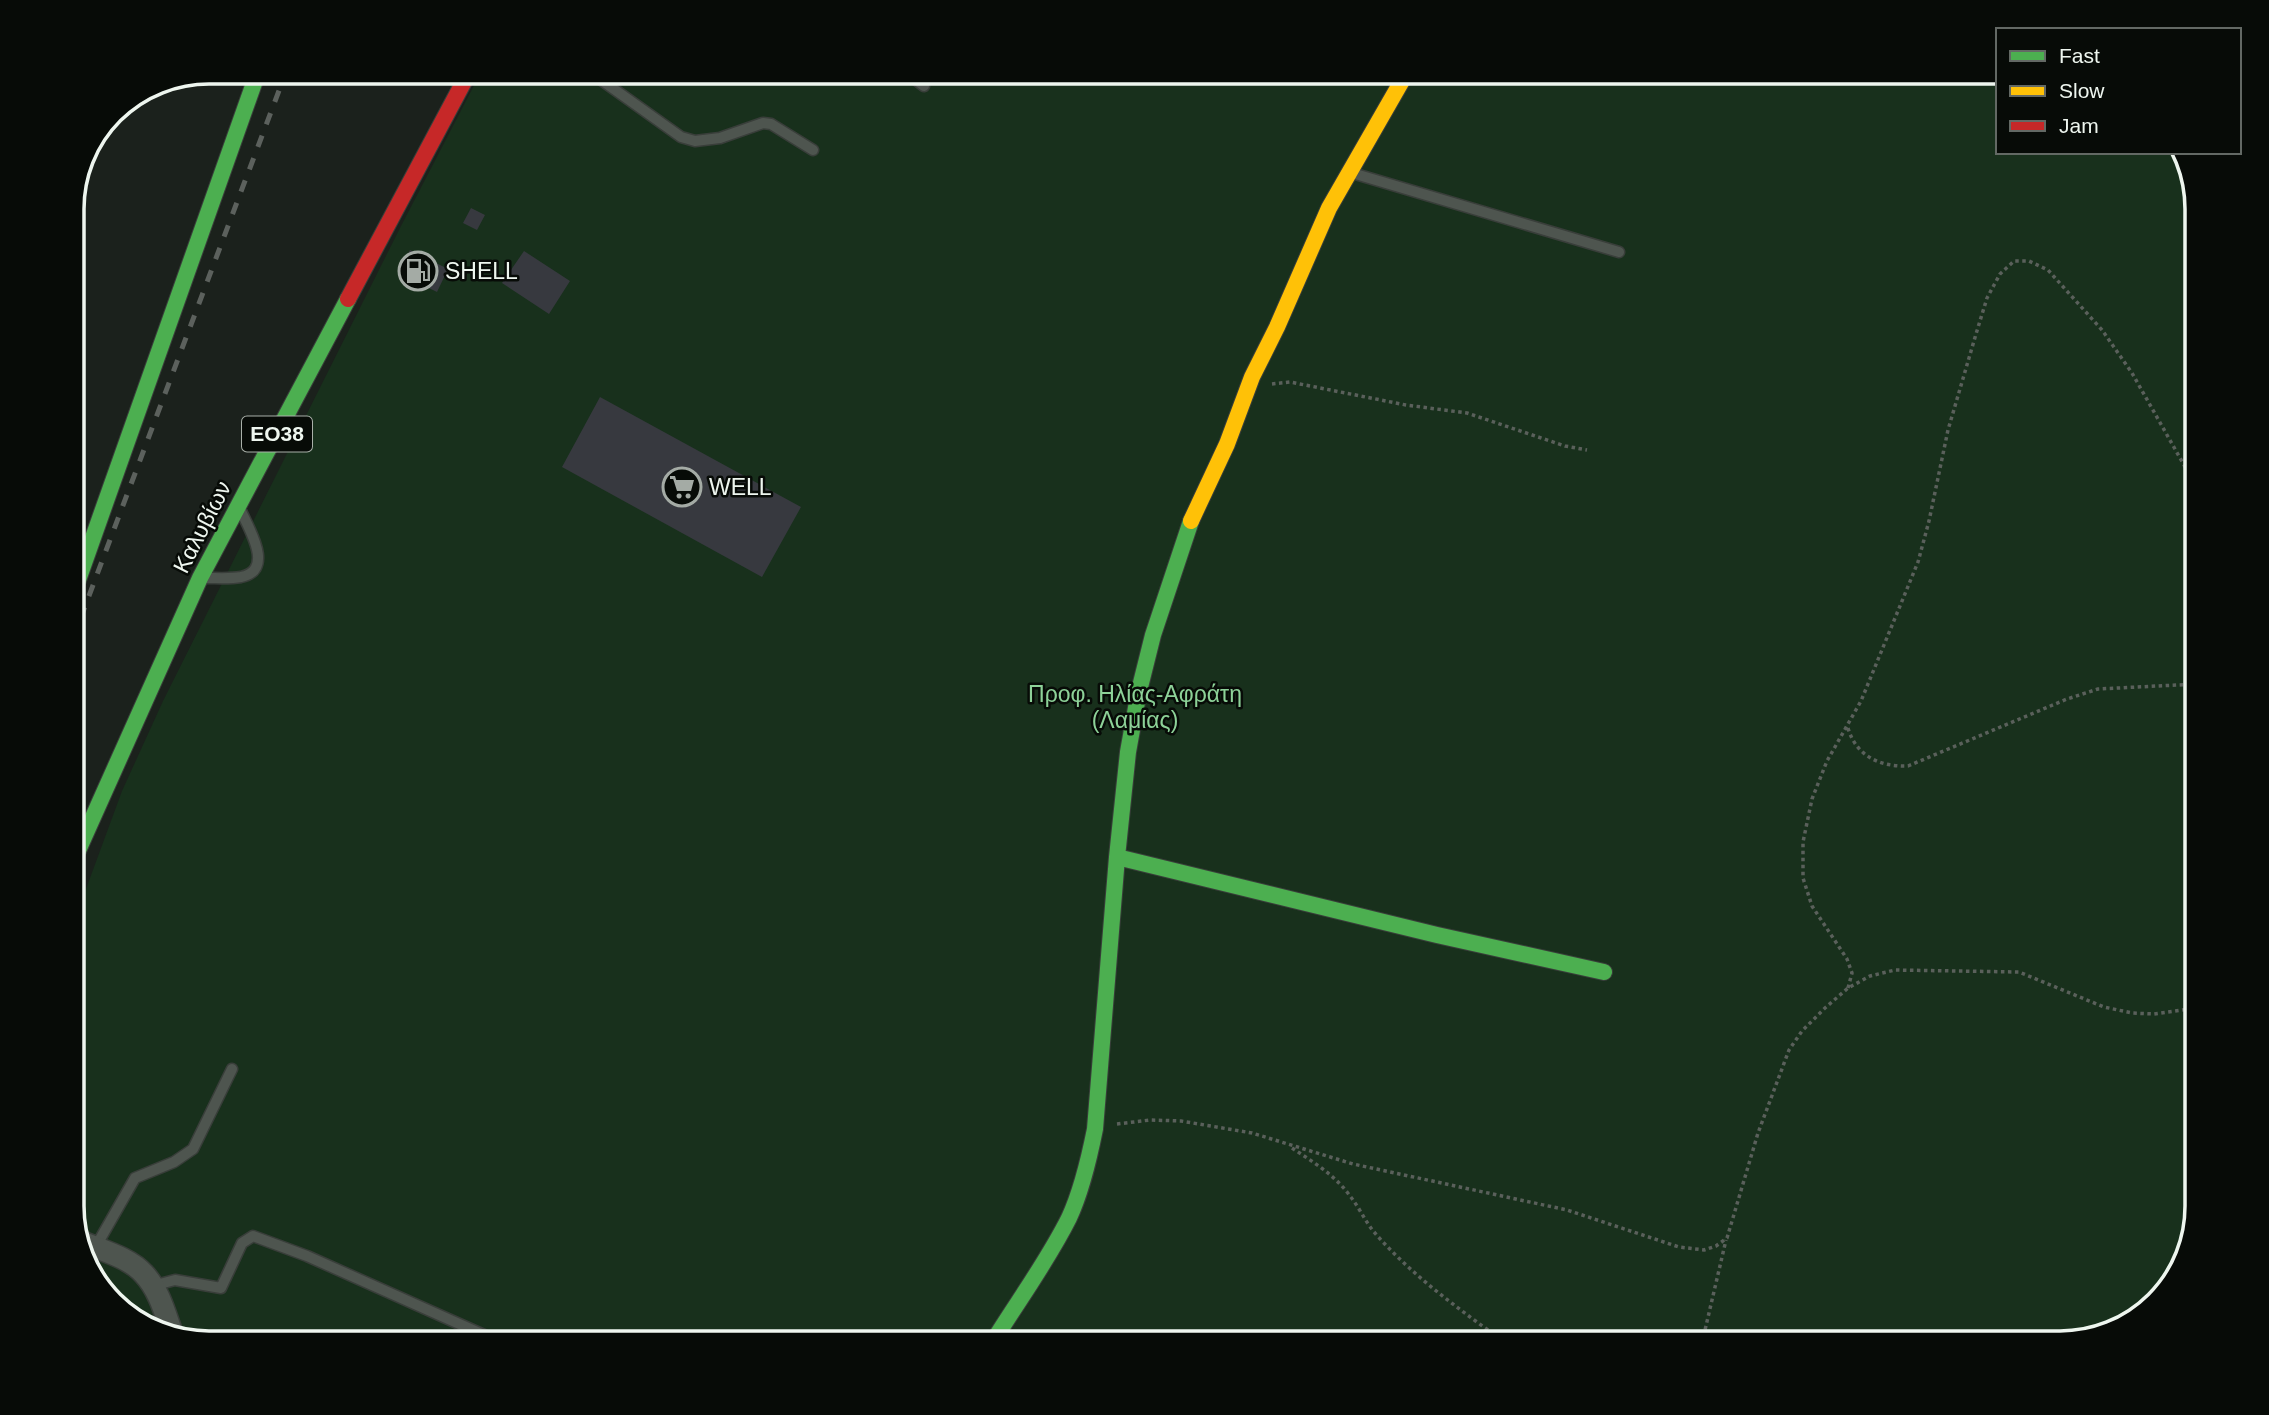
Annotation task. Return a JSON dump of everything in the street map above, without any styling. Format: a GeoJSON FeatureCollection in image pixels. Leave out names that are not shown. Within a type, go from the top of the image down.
{"type":"FeatureCollection","features":[{"type":"Feature","properties":{"kind":"street"},"geometry":{"type":"LineString","coordinates":[[84,562],[254,84]]}},
{"type":"Feature","properties":{"kind":"street","name":"Καλυβίων"},"geometry":{"type":"LineString","coordinates":[[84,837],[200,578],[463,84]]}},
{"type":"Feature","properties":{"kind":"street"},"geometry":{"type":"LineString","coordinates":[[1000,1331],[1069,1217],[1086,1171],[1095,1129],[1128,752],[1153,635],[1191,521],[1233,431],[1245,394],[1312,245],[1349,172],[1400,84]]}},
{"type":"Feature","properties":{"kind":"street"},"geometry":{"type":"LineString","coordinates":[[84,819],[99,803]]}},
{"type":"Feature","properties":{"kind":"street"},"geometry":{"type":"LineString","coordinates":[[1117,857],[1437,935],[1604,972]]}},
{"type":"Feature","properties":{"kind":"street"},"geometry":{"type":"LineString","coordinates":[[91,1246],[121,1259],[144,1273],[160,1298],[169,1325]]}},
{"type":"Feature","properties":{"kind":"lane"},"geometry":{"type":"LineString","coordinates":[[607,84],[681,137],[695,141],[720,138],[763,123],[771,124],[813,150]]}},
{"type":"Feature","properties":{"kind":"lane"},"geometry":{"type":"LineString","coordinates":[[1349,172],[1619,252]]}},
{"type":"Feature","properties":{"kind":"lane"},"geometry":{"type":"LineString","coordinates":[[200,578],[243,577],[253,571],[259,560],[258,548],[238,505]]}},
{"type":"Feature","properties":{"kind":"lane"},"geometry":{"type":"LineString","coordinates":[[90,1242],[135,1178],[174,1162],[192,1149],[232,1069]]}},
{"type":"Feature","properties":{"kind":"lane"},"geometry":{"type":"LineString","coordinates":[[152,1286],[174,1280],[221,1288],[242,1243],[253,1236],[307,1256],[475,1331]]}},
{"type":"Feature","properties":{"kind":"path"},"geometry":{"type":"LineString","coordinates":[[1848,988],[1852,973],[1847,959],[1812,906],[1802,878],[1803,842],[1812,799],[1828,761],[1861,701],[1917,562],[1930,521],[1948,430],[1987,298],[2000,274],[2014,261],[2029,261],[2049,271],[2102,330],[2132,373],[2185,467]]}},
{"type":"Feature","properties":{"kind":"path"},"geometry":{"type":"LineString","coordinates":[[1245,394],[1267,384],[1290,382],[1406,405],[1467,413],[1565,446],[1587,450]]}},
{"type":"Feature","properties":{"kind":"path"},"geometry":{"type":"LineString","coordinates":[[1847,726],[1857,747],[1872,760],[1890,767],[1908,766],[2067,699],[2098,689],[2185,685]]}},
{"type":"Feature","properties":{"kind":"path"},"geometry":{"type":"LineString","coordinates":[[1706,1331],[1727,1238],[1758,1133],[1789,1050],[1810,1023],[1848,988],[1870,976],[1895,970],[2019,972],[2113,1009],[2154,1014],[2185,1010]]}},
{"type":"Feature","properties":{"kind":"path"},"geometry":{"type":"LineString","coordinates":[[1095,1129],[1150,1120],[1181,1121],[1252,1133],[1366,1167],[1567,1210],[1679,1247],[1704,1250],[1727,1238]]}},
{"type":"Feature","properties":{"kind":"path"},"geometry":{"type":"LineString","coordinates":[[1285,1144],[1333,1177],[1349,1194],[1374,1231],[1407,1264],[1489,1331]]}},
{"type":"Feature","properties":{"kind":"green space","name":"Προφ. Ηλίας-Αφράτη (Λαμίας)"},"geometry":{"type":"Polygon","coordinates":[[[475,84],[1996,84],[1996,154],[2172,154],[2183,184],[2185,201],[2185,1206],[2181,1239],[2168,1269],[2148,1294],[2123,1314],[2093,1327],[2060,1331],[209,1331],[176,1327],[139,1310],[115,1289],[105,1276],[86,1231],[84,894],[122,791],[163,701],[475,84]]]}},
{"type":"Feature","properties":{"kind":"building"},"geometry":{"type":"Polygon","coordinates":[[[471,208],[485,215],[477,230],[463,223],[471,208]]]}},
{"type":"Feature","properties":{"kind":"building"},"geometry":{"type":"Polygon","coordinates":[[[410,250],[448,269],[437,292],[398,273],[410,250]]]}},
{"type":"Feature","properties":{"kind":"building"},"geometry":{"type":"Polygon","coordinates":[[[524,251],[570,281],[549,314],[502,283],[524,251]]]}},
{"type":"Feature","properties":{"kind":"building","name":"WELL"},"geometry":{"type":"Polygon","coordinates":[[[600,397],[801,507],[762,577],[562,467],[600,397]]]}},
{"type":"Feature","properties":{"kind":"railway"},"geometry":{"type":"LineString","coordinates":[[84,609],[281,84]]}},
{"type":"Feature","properties":{"kind":"traffic: fast"},"geometry":{"type":"LineString","coordinates":[[84,563],[254,84]]}},
{"type":"Feature","properties":{"kind":"traffic: fast"},"geometry":{"type":"LineString","coordinates":[[84,837],[200,578],[348,299]]}},
{"type":"Feature","properties":{"kind":"traffic: fast"},"geometry":{"type":"LineString","coordinates":[[1000,1331],[1069,1218],[1088,1163],[1095,1129],[1128,752],[1153,635],[1191,521]]}},
{"type":"Feature","properties":{"kind":"traffic: fast"},"geometry":{"type":"LineString","coordinates":[[1117,857],[1437,935],[1604,972]]}},
{"type":"Feature","properties":{"kind":"traffic: slow"},"geometry":{"type":"LineString","coordinates":[[1191,521],[1227,444],[1252,377],[1329,208],[1400,84]]}},
{"type":"Feature","properties":{"kind":"traffic: jam"},"geometry":{"type":"LineString","coordinates":[[348,299],[463,84]]}},
{"type":"Feature","properties":{"kind":"place","name":"SHELL"},"geometry":{"type":"Point","coordinates":[418,271]}},
{"type":"Feature","properties":{"kind":"place","name":"WELL"},"geometry":{"type":"Point","coordinates":[682,487]}}]}
